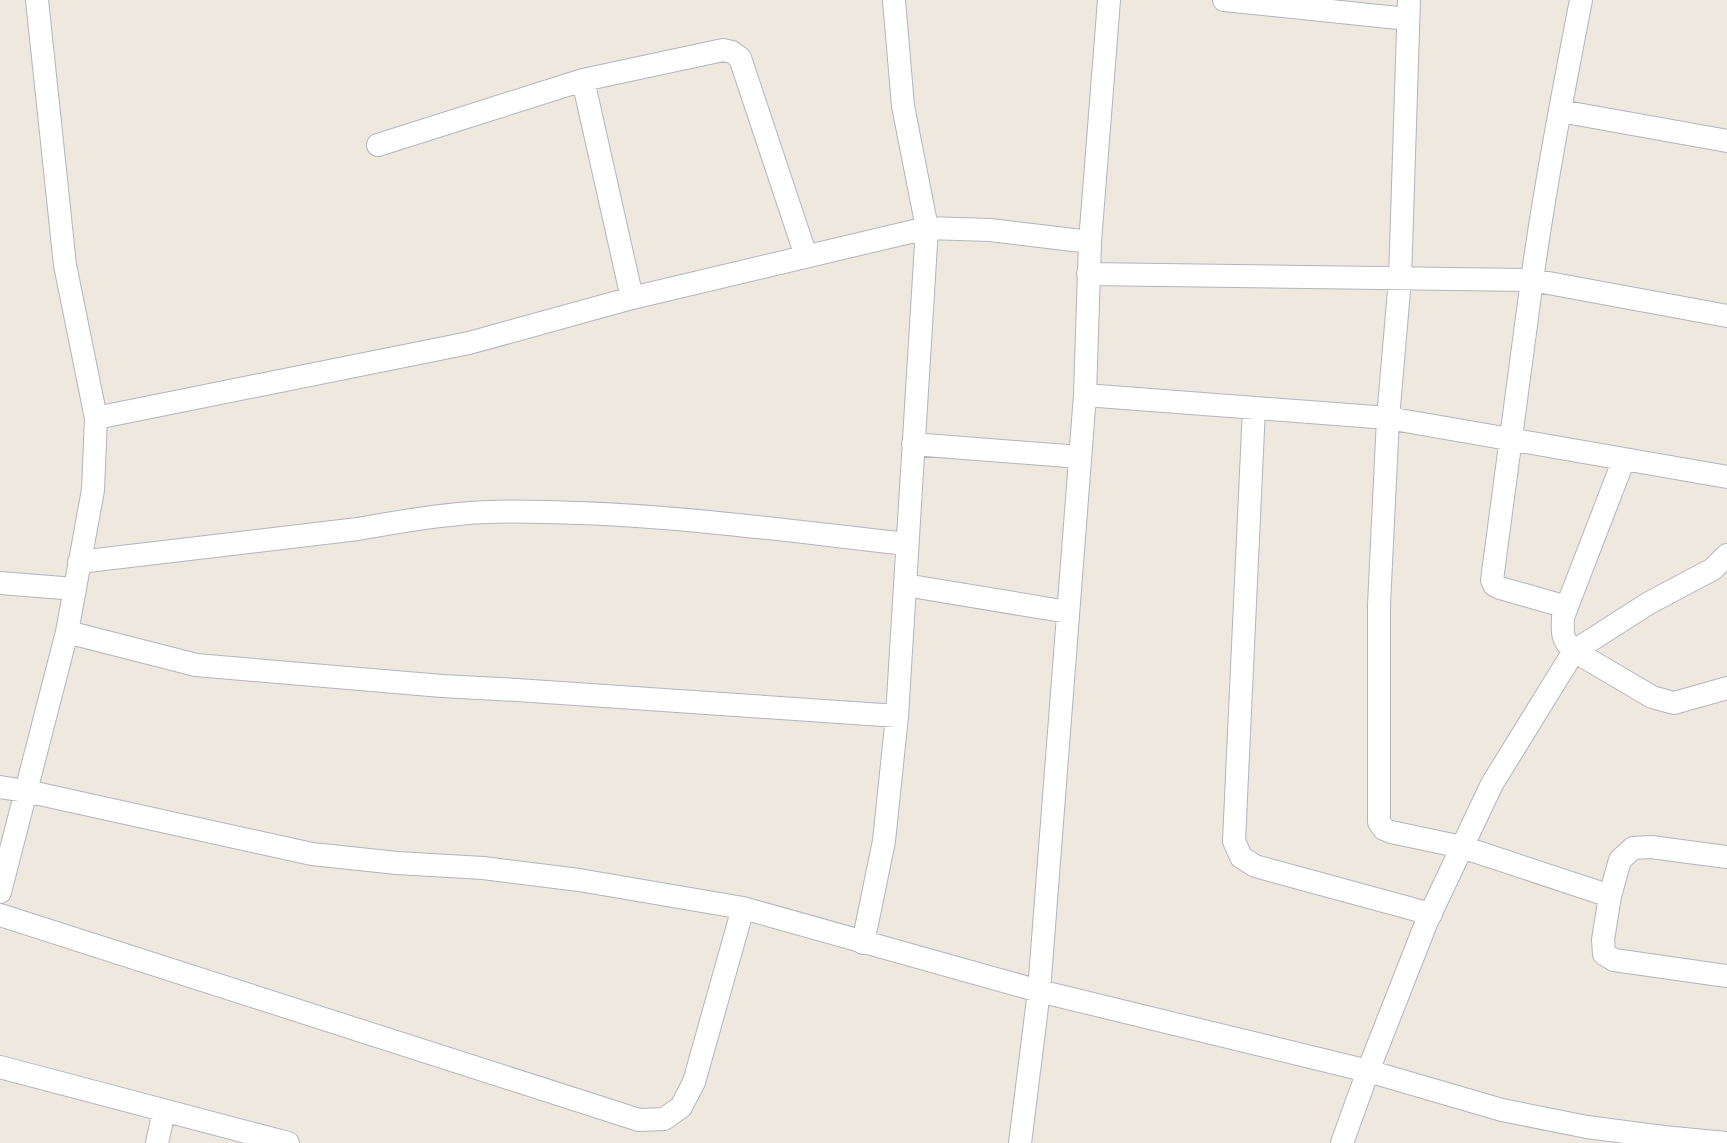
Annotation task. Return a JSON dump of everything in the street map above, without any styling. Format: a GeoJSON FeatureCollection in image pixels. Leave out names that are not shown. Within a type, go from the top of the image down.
{"type":"FeatureCollection","features":[{"type":"Feature","properties":{"kind":"street"},"geometry":{"type":"LineString","coordinates":[[0,892],[68,632],[79,562],[93,490],[96,418],[65,265],[37,0]]}},
{"type":"Feature","properties":{"kind":"street"},"geometry":{"type":"LineString","coordinates":[[863,942],[884,841],[897,716],[927,228],[903,106],[894,0]]}},
{"type":"Feature","properties":{"kind":"street"},"geometry":{"type":"LineString","coordinates":[[1020,1143],[1039,991],[1085,395],[1088,274],[1109,0]]}},
{"type":"Feature","properties":{"kind":"street"},"geometry":{"type":"LineString","coordinates":[[1224,0],[1408,9],[1400,279],[1388,418],[1379,605],[1379,822],[1384,829],[1391,832],[1462,847],[1610,896]]}},
{"type":"Feature","properties":{"kind":"street"},"geometry":{"type":"LineString","coordinates":[[1568,607],[1500,588],[1494,585],[1492,580],[1532,280],[1550,163],[1581,0]]}},
{"type":"Feature","properties":{"kind":"street"},"geometry":{"type":"LineString","coordinates":[[378,145],[583,80],[723,50],[732,52],[740,58],[806,256]]}},
{"type":"Feature","properties":{"kind":"street"},"geometry":{"type":"LineString","coordinates":[[583,80],[632,298]]}},
{"type":"Feature","properties":{"kind":"street"},"geometry":{"type":"LineString","coordinates":[[1560,111],[1727,141]]}},
{"type":"Feature","properties":{"kind":"street"},"geometry":{"type":"LineString","coordinates":[[96,418],[469,343],[632,298],[927,228],[990,230],[1090,242]]}},
{"type":"Feature","properties":{"kind":"street"},"geometry":{"type":"LineString","coordinates":[[1088,274],[1532,280],[1727,316]]}},
{"type":"Feature","properties":{"kind":"street"},"geometry":{"type":"LineString","coordinates":[[1085,395],[1388,418],[1727,477]]}},
{"type":"Feature","properties":{"kind":"street"},"geometry":{"type":"LineString","coordinates":[[1254,408],[1234,841],[1241,857],[1255,866],[1431,914]]}},
{"type":"Feature","properties":{"kind":"street"},"geometry":{"type":"LineString","coordinates":[[913,444],[1080,457]]}},
{"type":"Feature","properties":{"kind":"street"},"geometry":{"type":"LineString","coordinates":[[1624,459],[1564,617],[1562,632],[1566,643],[1574,651],[1652,696],[1674,703],[1727,688]]}},
{"type":"Feature","properties":{"kind":"street"},"geometry":{"type":"LineString","coordinates":[[79,562],[358,529],[396,522],[460,514],[539,512],[626,515],[700,521],[907,544]]}},
{"type":"Feature","properties":{"kind":"street"},"geometry":{"type":"LineString","coordinates":[[1342,1143],[1368,1071],[1431,914],[1462,847],[1492,784],[1574,651],[1649,603],[1713,569],[1727,555]]}},
{"type":"Feature","properties":{"kind":"street"},"geometry":{"type":"LineString","coordinates":[[0,583],[75,589]]}},
{"type":"Feature","properties":{"kind":"street"},"geometry":{"type":"LineString","coordinates":[[905,585],[1068,612]]}},
{"type":"Feature","properties":{"kind":"street"},"geometry":{"type":"LineString","coordinates":[[68,632],[196,665],[442,686],[897,716]]}},
{"type":"Feature","properties":{"kind":"street"},"geometry":{"type":"LineString","coordinates":[[0,787],[26,791],[312,854],[397,863],[483,868],[580,880],[743,908],[1039,991],[1368,1071],[1502,1110],[1587,1127],[1663,1137],[1726,1143]]}},
{"type":"Feature","properties":{"kind":"street"},"geometry":{"type":"LineString","coordinates":[[1727,857],[1651,847],[1633,848],[1620,860],[1610,896],[1603,940],[1604,954],[1614,960],[1727,976]]}},
{"type":"Feature","properties":{"kind":"street"},"geometry":{"type":"LineString","coordinates":[[0,915],[639,1120],[664,1119],[681,1107],[694,1082],[743,908]]}},
{"type":"Feature","properties":{"kind":"street"},"geometry":{"type":"LineString","coordinates":[[0,1067],[164,1112],[288,1143]]}},
{"type":"Feature","properties":{"kind":"street"},"geometry":{"type":"LineString","coordinates":[[157,1143],[164,1112]]}}]}
